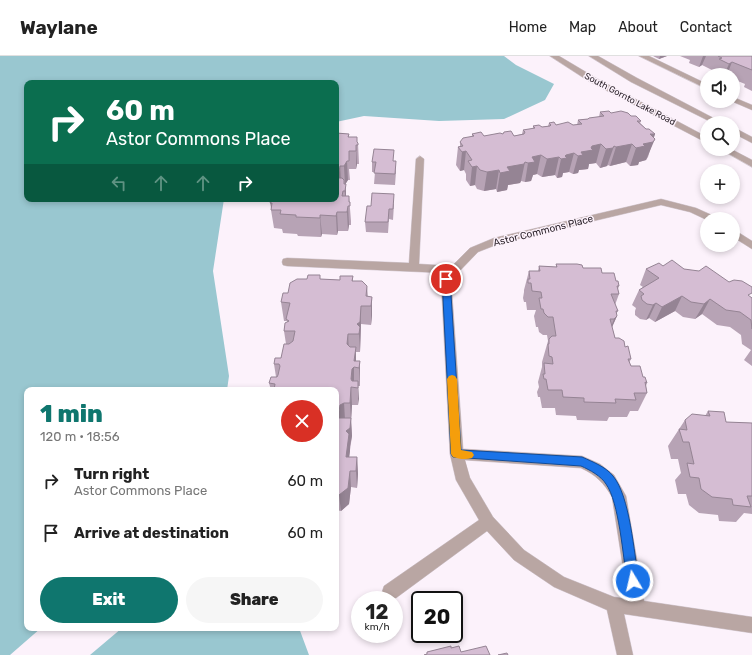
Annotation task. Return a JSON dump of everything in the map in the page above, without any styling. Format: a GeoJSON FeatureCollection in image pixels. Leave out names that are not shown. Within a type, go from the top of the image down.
{"type":"FeatureCollection","features":[{"type":"Feature","properties":{"kind":"street","name":"South Gornto Lake Road"},"geometry":{"type":"LineString","coordinates":[[554,56],[593,80],[700,136]]}},
{"type":"Feature","properties":{"kind":"street","name":"South Gornto Lake Road"},"geometry":{"type":"LineString","coordinates":[[593,56],[634,80],[705,116]]}},
{"type":"Feature","properties":{"kind":"street"},"geometry":{"type":"LineString","coordinates":[[643,56],[700,84]]}},
{"type":"Feature","properties":{"kind":"street"},"geometry":{"type":"LineString","coordinates":[[740,102],[752,108]]}},
{"type":"Feature","properties":{"kind":"street"},"geometry":{"type":"LineString","coordinates":[[740,134],[752,140]]}},
{"type":"Feature","properties":{"kind":"street"},"geometry":{"type":"LineString","coordinates":[[737,156],[752,164]]}},
{"type":"Feature","properties":{"kind":"street"},"geometry":{"type":"LineString","coordinates":[[414,267],[420,159]]}},
{"type":"Feature","properties":{"kind":"street","name":"Astor Commons Place"},"geometry":{"type":"LineString","coordinates":[[700,213],[661,202],[498,240],[474,250],[446,279],[457,454],[463,480],[488,522],[520,555],[559,582],[614,605],[752,625]]}},
{"type":"Feature","properties":{"kind":"street"},"geometry":{"type":"LineString","coordinates":[[740,237],[752,246]]}},
{"type":"Feature","properties":{"kind":"street"},"geometry":{"type":"LineString","coordinates":[[287,262],[454,270]]}},
{"type":"Feature","properties":{"kind":"street"},"geometry":{"type":"LineString","coordinates":[[457,454],[582,462],[595,468],[610,479],[619,496],[637,609]]}},
{"type":"Feature","properties":{"kind":"street"},"geometry":{"type":"LineString","coordinates":[[391,591],[488,522]]}},
{"type":"Feature","properties":{"kind":"street"},"geometry":{"type":"LineString","coordinates":[[614,605],[625,655]]}},
{"type":"Feature","properties":{"kind":"water"},"geometry":{"type":"Polygon","coordinates":[[[0,56],[504,56],[516,65],[554,84],[545,100],[504,119],[439,121],[364,116],[339,121],[339,80],[24,80],[24,202],[224,202],[213,271],[229,376],[227,387],[24,387],[24,631],[38,631],[10,655],[0,655],[0,56]]]}},
{"type":"Feature","properties":{"kind":"water"},"geometry":{"type":"Polygon","coordinates":[[[118,631],[300,631],[309,655],[90,655],[118,631]]]}},
{"type":"Feature","properties":{"kind":"building"},"geometry":{"type":"Polygon","coordinates":[[[718,56],[752,56],[752,70],[732,62],[729,64],[719,59],[722,58],[718,56]]]}},
{"type":"Feature","properties":{"kind":"building"},"geometry":{"type":"Polygon","coordinates":[[[609,111],[611,113],[621,111],[628,113],[631,116],[636,116],[641,121],[637,121],[646,129],[649,129],[655,134],[650,134],[655,139],[653,142],[643,144],[645,146],[636,148],[632,144],[616,147],[614,146],[613,148],[606,149],[601,144],[592,146],[591,148],[593,150],[581,152],[583,155],[578,156],[574,153],[566,155],[565,156],[567,158],[561,159],[559,157],[547,159],[541,155],[532,157],[535,162],[525,162],[524,164],[507,167],[510,171],[500,173],[499,170],[487,172],[480,170],[477,166],[472,167],[468,161],[472,160],[466,151],[462,152],[458,147],[463,146],[460,142],[463,138],[474,136],[472,134],[481,132],[484,136],[500,133],[503,134],[504,132],[511,131],[514,136],[524,134],[525,132],[523,130],[535,128],[533,126],[550,126],[551,125],[549,123],[554,122],[556,125],[568,122],[573,125],[582,124],[578,120],[604,116],[600,112],[609,111]]]}},
{"type":"Feature","properties":{"kind":"building"},"geometry":{"type":"Polygon","coordinates":[[[339,133],[349,134],[348,137],[357,137],[358,145],[356,145],[356,151],[349,151],[349,161],[347,161],[344,166],[340,166],[339,172],[339,133]]]}},
{"type":"Feature","properties":{"kind":"building"},"geometry":{"type":"Polygon","coordinates":[[[374,149],[394,150],[393,161],[396,161],[395,174],[374,173],[376,162],[372,162],[374,149]]]}},
{"type":"Feature","properties":{"kind":"building"},"geometry":{"type":"Polygon","coordinates":[[[339,178],[342,178],[344,180],[344,184],[346,184],[345,191],[343,191],[342,196],[349,196],[350,206],[348,206],[347,212],[337,212],[336,216],[320,215],[320,218],[296,217],[296,215],[280,214],[281,210],[271,210],[272,203],[270,203],[339,202],[339,178]]]}},
{"type":"Feature","properties":{"kind":"building"},"geometry":{"type":"Polygon","coordinates":[[[372,193],[394,194],[393,209],[389,209],[388,222],[365,222],[367,206],[371,206],[372,193]]]}},
{"type":"Feature","properties":{"kind":"building"},"geometry":{"type":"Polygon","coordinates":[[[672,260],[684,269],[699,271],[706,266],[729,282],[734,280],[742,281],[752,287],[752,293],[748,295],[752,298],[752,329],[751,320],[740,312],[726,310],[710,299],[704,304],[691,302],[682,296],[662,307],[656,303],[653,305],[647,304],[642,300],[641,296],[644,294],[639,290],[659,278],[646,269],[659,263],[663,266],[672,260]]]}},
{"type":"Feature","properties":{"kind":"building"},"geometry":{"type":"Polygon","coordinates":[[[556,264],[577,264],[582,265],[583,268],[601,268],[602,273],[614,273],[619,286],[617,286],[619,294],[611,294],[618,311],[616,311],[617,316],[614,319],[610,319],[615,338],[619,338],[624,341],[625,347],[628,346],[631,359],[628,359],[631,366],[640,366],[643,377],[645,377],[647,383],[645,382],[647,393],[634,393],[636,400],[615,399],[616,403],[584,402],[584,398],[563,397],[562,390],[548,390],[546,379],[544,379],[543,374],[545,374],[544,363],[553,364],[552,357],[549,356],[548,344],[549,339],[552,336],[556,336],[553,317],[548,317],[544,313],[543,309],[541,309],[539,298],[542,298],[541,292],[532,291],[531,283],[528,283],[528,279],[530,279],[529,271],[540,271],[539,266],[557,267],[556,264]]]}},
{"type":"Feature","properties":{"kind":"building"},"geometry":{"type":"Polygon","coordinates":[[[308,275],[320,275],[320,279],[340,280],[340,276],[353,276],[352,281],[362,281],[367,286],[366,296],[372,297],[371,306],[361,306],[360,322],[357,324],[360,327],[359,334],[348,334],[347,344],[350,347],[356,347],[354,361],[360,361],[359,368],[354,367],[352,369],[351,379],[352,381],[358,381],[358,388],[351,387],[350,403],[340,405],[339,412],[339,387],[274,387],[275,384],[269,383],[271,377],[277,377],[278,375],[280,366],[279,364],[274,364],[275,358],[281,358],[284,344],[289,344],[293,341],[295,331],[284,331],[285,323],[289,321],[286,319],[290,303],[281,302],[283,293],[288,293],[290,283],[297,279],[307,279],[308,275]]]}},
{"type":"Feature","properties":{"kind":"building"},"geometry":{"type":"Polygon","coordinates":[[[708,411],[724,412],[726,422],[752,423],[752,496],[747,496],[751,507],[733,505],[732,499],[712,497],[701,489],[699,478],[690,477],[687,463],[694,464],[689,442],[683,442],[679,429],[687,430],[685,420],[692,414],[710,416],[708,411]]]}},
{"type":"Feature","properties":{"kind":"building"},"geometry":{"type":"Polygon","coordinates":[[[339,418],[351,418],[350,428],[346,431],[349,434],[346,457],[357,457],[356,471],[350,471],[348,488],[339,495],[339,418]]]}},
{"type":"Feature","properties":{"kind":"building"},"geometry":{"type":"Polygon","coordinates":[[[451,646],[451,648],[459,646],[461,652],[486,646],[490,655],[424,655],[427,654],[427,652],[451,646]]]}},
{"type":"Feature","properties":{"kind":"slow traffic"},"geometry":{"type":"LineString","coordinates":[[452,379],[457,454],[469,455]]}},
{"type":"Feature","properties":{"kind":"route"},"geometry":{"type":"LineString","coordinates":[[446,279],[457,454],[582,462],[595,468],[610,479],[619,496],[633,581]]}}]}
